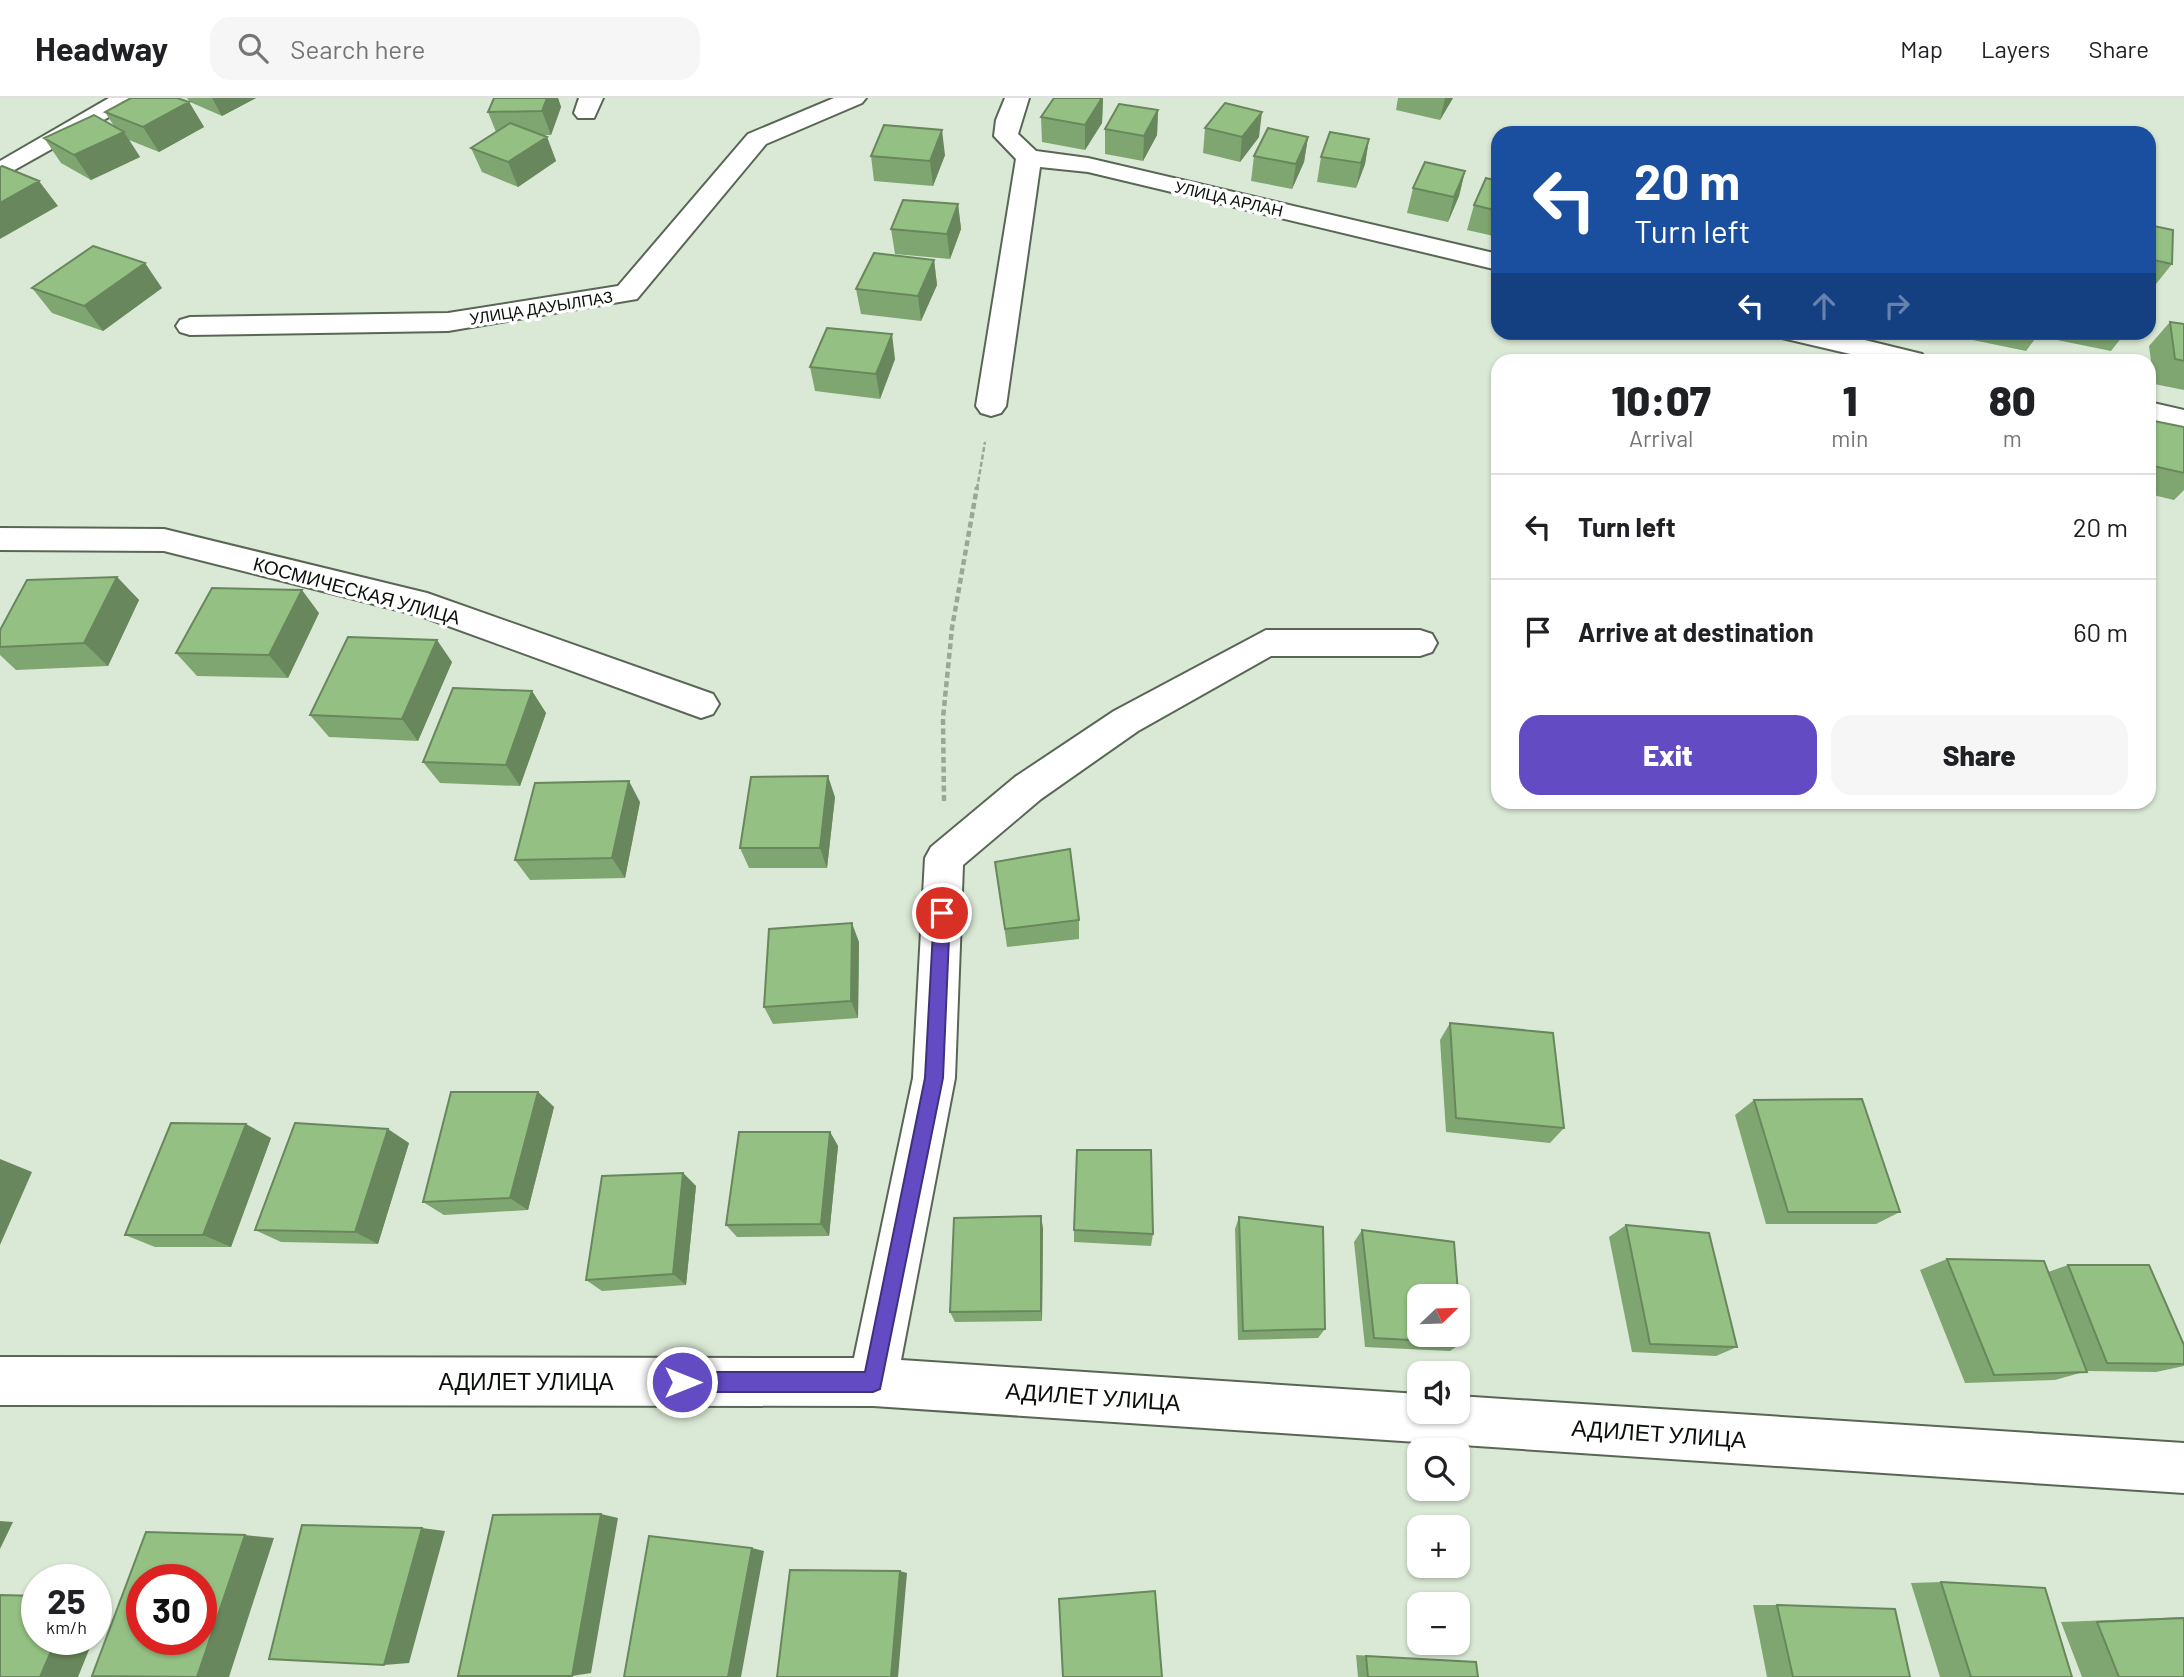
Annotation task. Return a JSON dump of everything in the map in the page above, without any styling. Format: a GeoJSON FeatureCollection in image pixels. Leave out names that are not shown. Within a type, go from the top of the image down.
{"type":"FeatureCollection","features":[{"type":"Feature","properties":{"kind":"street"},"geometry":{"type":"LineString","coordinates":[[0,171],[126,98]]}},
{"type":"Feature","properties":{"kind":"street","name":"УЛИЦА ДАУЫЛПАЗ"},"geometry":{"type":"LineString","coordinates":[[190,326],[448,322],[627,293],[757,139],[854,98]]}},
{"type":"Feature","properties":{"kind":"street"},"geometry":{"type":"LineString","coordinates":[[990,406],[1029,158],[1006,136],[1008,120],[1017,98]]}},
{"type":"Feature","properties":{"kind":"street","name":"УЛИЦА АРЛАН"},"geometry":{"type":"LineString","coordinates":[[1029,158],[1088,165],[1491,260]]}},
{"type":"Feature","properties":{"kind":"street"},"geometry":{"type":"LineString","coordinates":[[1826,340],[1886,354]]}},
{"type":"Feature","properties":{"kind":"street"},"geometry":{"type":"LineString","coordinates":[[2156,414],[2184,420]]}},
{"type":"Feature","properties":{"kind":"street","name":"КОСМИЧЕСКАЯ УЛИЦА"},"geometry":{"type":"LineString","coordinates":[[0,539],[164,540],[427,605],[701,704]]}},
{"type":"Feature","properties":{"kind":"street"},"geometry":{"type":"LineString","coordinates":[[873,1382],[934,1078],[944,858],[1027,788],[1126,721],[1266,643],[1420,643]]}},
{"type":"Feature","properties":{"kind":"street","name":"АДИЛЕТ УЛИЦА"},"geometry":{"type":"LineString","coordinates":[[0,1381],[873,1382],[2184,1468]]}},
{"type":"Feature","properties":{"kind":"path"},"geometry":{"type":"LineString","coordinates":[[944,858],[943,718],[950,641],[990,406]]}},
{"type":"Feature","properties":{"kind":"building"},"geometry":{"type":"Polygon","coordinates":[[[131,98],[177,98],[189,102],[143,127],[105,112],[131,98]]]}},
{"type":"Feature","properties":{"kind":"building"},"geometry":{"type":"Polygon","coordinates":[[[494,98],[547,98],[542,111],[488,112],[494,98]]]}},
{"type":"Feature","properties":{"kind":"building"},"geometry":{"type":"Polygon","coordinates":[[[1054,98],[1102,98],[1085,125],[1041,117],[1054,98]]]}},
{"type":"Feature","properties":{"kind":"building"},"geometry":{"type":"Polygon","coordinates":[[[1225,103],[1262,112],[1242,137],[1205,128],[1225,103]]]}},
{"type":"Feature","properties":{"kind":"building"},"geometry":{"type":"Polygon","coordinates":[[[1119,104],[1158,110],[1144,136],[1105,129],[1119,104]]]}},
{"type":"Feature","properties":{"kind":"building"},"geometry":{"type":"Polygon","coordinates":[[[94,115],[124,132],[74,155],[44,138],[94,115]]]}},
{"type":"Feature","properties":{"kind":"building"},"geometry":{"type":"Polygon","coordinates":[[[510,123],[547,137],[508,162],[471,148],[510,123]]]}},
{"type":"Feature","properties":{"kind":"building"},"geometry":{"type":"Polygon","coordinates":[[[884,125],[942,130],[930,161],[871,156],[884,125]]]}},
{"type":"Feature","properties":{"kind":"building"},"geometry":{"type":"Polygon","coordinates":[[[1268,128],[1308,137],[1296,164],[1254,156],[1268,128]]]}},
{"type":"Feature","properties":{"kind":"building"},"geometry":{"type":"Polygon","coordinates":[[[1330,132],[1369,139],[1361,163],[1321,157],[1330,132]]]}},
{"type":"Feature","properties":{"kind":"building"},"geometry":{"type":"Polygon","coordinates":[[[1425,162],[1465,171],[1454,197],[1413,188],[1425,162]]]}},
{"type":"Feature","properties":{"kind":"building"},"geometry":{"type":"Polygon","coordinates":[[[2,166],[39,181],[0,203],[2,166]]]}},
{"type":"Feature","properties":{"kind":"building"},"geometry":{"type":"Polygon","coordinates":[[[1486,178],[1491,179],[1491,209],[1474,205],[1486,178]]]}},
{"type":"Feature","properties":{"kind":"building"},"geometry":{"type":"Polygon","coordinates":[[[903,200],[958,204],[947,234],[891,229],[903,200]]]}},
{"type":"Feature","properties":{"kind":"building"},"geometry":{"type":"Polygon","coordinates":[[[2156,226],[2173,230],[2172,264],[2156,261],[2156,226]]]}},
{"type":"Feature","properties":{"kind":"building"},"geometry":{"type":"Polygon","coordinates":[[[93,246],[145,263],[84,306],[32,288],[93,246]]]}},
{"type":"Feature","properties":{"kind":"building"},"geometry":{"type":"Polygon","coordinates":[[[874,253],[934,260],[918,296],[856,289],[874,253]]]}},
{"type":"Feature","properties":{"kind":"building"},"geometry":{"type":"Polygon","coordinates":[[[2170,322],[2184,324],[2184,361],[2175,359],[2170,322]]]}},
{"type":"Feature","properties":{"kind":"building"},"geometry":{"type":"Polygon","coordinates":[[[827,328],[892,334],[876,374],[810,367],[827,328]]]}},
{"type":"Feature","properties":{"kind":"building"},"geometry":{"type":"Polygon","coordinates":[[[2156,421],[2184,427],[2184,473],[2156,467],[2156,421]]]}},
{"type":"Feature","properties":{"kind":"building"},"geometry":{"type":"Polygon","coordinates":[[[117,577],[84,643],[0,647],[0,630],[27,580],[117,577]]]}},
{"type":"Feature","properties":{"kind":"building"},"geometry":{"type":"Polygon","coordinates":[[[212,588],[302,590],[269,655],[176,653],[212,588]]]}},
{"type":"Feature","properties":{"kind":"building"},"geometry":{"type":"Polygon","coordinates":[[[348,637],[437,640],[402,719],[310,715],[348,637]]]}},
{"type":"Feature","properties":{"kind":"building"},"geometry":{"type":"Polygon","coordinates":[[[453,688],[532,691],[506,765],[423,762],[453,688]]]}},
{"type":"Feature","properties":{"kind":"building"},"geometry":{"type":"Polygon","coordinates":[[[828,776],[820,848],[740,848],[751,777],[828,776]]]}},
{"type":"Feature","properties":{"kind":"building"},"geometry":{"type":"Polygon","coordinates":[[[629,781],[612,858],[515,860],[535,783],[629,781]]]}},
{"type":"Feature","properties":{"kind":"building"},"geometry":{"type":"Polygon","coordinates":[[[1070,849],[1079,920],[1005,929],[995,862],[1070,849]]]}},
{"type":"Feature","properties":{"kind":"building"},"geometry":{"type":"Polygon","coordinates":[[[852,923],[851,1001],[764,1007],[769,929],[852,923]]]}},
{"type":"Feature","properties":{"kind":"building"},"geometry":{"type":"Polygon","coordinates":[[[1450,1023],[1553,1033],[1564,1128],[1456,1118],[1450,1023]]]}},
{"type":"Feature","properties":{"kind":"building"},"geometry":{"type":"Polygon","coordinates":[[[451,1092],[538,1092],[510,1198],[423,1202],[451,1092]]]}},
{"type":"Feature","properties":{"kind":"building"},"geometry":{"type":"Polygon","coordinates":[[[1862,1099],[1900,1212],[1788,1212],[1754,1100],[1862,1099]]]}},
{"type":"Feature","properties":{"kind":"building"},"geometry":{"type":"Polygon","coordinates":[[[171,1123],[246,1124],[203,1235],[125,1235],[171,1123]]]}},
{"type":"Feature","properties":{"kind":"building"},"geometry":{"type":"Polygon","coordinates":[[[295,1123],[388,1129],[355,1232],[255,1230],[295,1123]]]}},
{"type":"Feature","properties":{"kind":"building"},"geometry":{"type":"Polygon","coordinates":[[[739,1132],[830,1132],[821,1224],[726,1225],[739,1132]]]}},
{"type":"Feature","properties":{"kind":"building"},"geometry":{"type":"Polygon","coordinates":[[[1077,1150],[1151,1150],[1153,1234],[1074,1230],[1077,1150]]]}},
{"type":"Feature","properties":{"kind":"building"},"geometry":{"type":"Polygon","coordinates":[[[683,1173],[673,1274],[586,1280],[602,1176],[683,1173]]]}},
{"type":"Feature","properties":{"kind":"building"},"geometry":{"type":"Polygon","coordinates":[[[1041,1216],[1041,1311],[950,1312],[954,1218],[1041,1216]]]}},
{"type":"Feature","properties":{"kind":"building"},"geometry":{"type":"Polygon","coordinates":[[[1239,1217],[1323,1227],[1325,1329],[1243,1331],[1239,1217]]]}},
{"type":"Feature","properties":{"kind":"building"},"geometry":{"type":"Polygon","coordinates":[[[1626,1225],[1709,1233],[1737,1347],[1650,1344],[1626,1225]]]}},
{"type":"Feature","properties":{"kind":"building"},"geometry":{"type":"Polygon","coordinates":[[[1362,1230],[1454,1242],[1457,1284],[1407,1284],[1407,1340],[1374,1338],[1362,1230]]]}},
{"type":"Feature","properties":{"kind":"building"},"geometry":{"type":"Polygon","coordinates":[[[1947,1259],[2044,1261],[2087,1372],[1994,1375],[1947,1259]]]}},
{"type":"Feature","properties":{"kind":"building"},"geometry":{"type":"Polygon","coordinates":[[[2068,1265],[2149,1265],[2184,1345],[2184,1364],[2107,1363],[2068,1265]]]}},
{"type":"Feature","properties":{"kind":"building"},"geometry":{"type":"Polygon","coordinates":[[[601,1514],[572,1676],[458,1676],[493,1515],[601,1514]]]}},
{"type":"Feature","properties":{"kind":"building"},"geometry":{"type":"Polygon","coordinates":[[[302,1525],[422,1528],[384,1665],[269,1659],[302,1525]]]}},
{"type":"Feature","properties":{"kind":"building"},"geometry":{"type":"Polygon","coordinates":[[[146,1532],[245,1535],[217,1618],[217,1564],[134,1564],[146,1532]]]}},
{"type":"Feature","properties":{"kind":"building"},"geometry":{"type":"Polygon","coordinates":[[[649,1536],[752,1548],[728,1677],[624,1677],[649,1536]]]}},
{"type":"Feature","properties":{"kind":"building"},"geometry":{"type":"Polygon","coordinates":[[[790,1570],[900,1571],[891,1677],[777,1677],[790,1570]]]}},
{"type":"Feature","properties":{"kind":"building"},"geometry":{"type":"Polygon","coordinates":[[[1941,1582],[2045,1588],[2072,1677],[1971,1677],[1941,1582]]]}},
{"type":"Feature","properties":{"kind":"building"},"geometry":{"type":"Polygon","coordinates":[[[126,1585],[126,1655],[204,1655],[197,1677],[92,1676],[100,1655],[112,1655],[112,1623],[126,1585]]]}},
{"type":"Feature","properties":{"kind":"building"},"geometry":{"type":"Polygon","coordinates":[[[1155,1591],[1162,1677],[1063,1677],[1059,1599],[1155,1591]]]}},
{"type":"Feature","properties":{"kind":"building"},"geometry":{"type":"Polygon","coordinates":[[[0,1595],[21,1596],[21,1655],[50,1655],[40,1677],[0,1677],[0,1595]]]}},
{"type":"Feature","properties":{"kind":"building"},"geometry":{"type":"Polygon","coordinates":[[[1777,1605],[1895,1609],[1910,1677],[1793,1677],[1777,1605]]]}},
{"type":"Feature","properties":{"kind":"building"},"geometry":{"type":"Polygon","coordinates":[[[2184,1618],[2184,1677],[2119,1677],[2097,1622],[2184,1618]]]}},
{"type":"Feature","properties":{"kind":"building"},"geometry":{"type":"Polygon","coordinates":[[[1366,1656],[1476,1662],[1478,1677],[1368,1677],[1366,1656]]]}},
{"type":"Feature","properties":{"kind":"route"},"geometry":{"type":"LineString","coordinates":[[682,1382],[873,1382],[934,1078],[942,913]]}}]}
